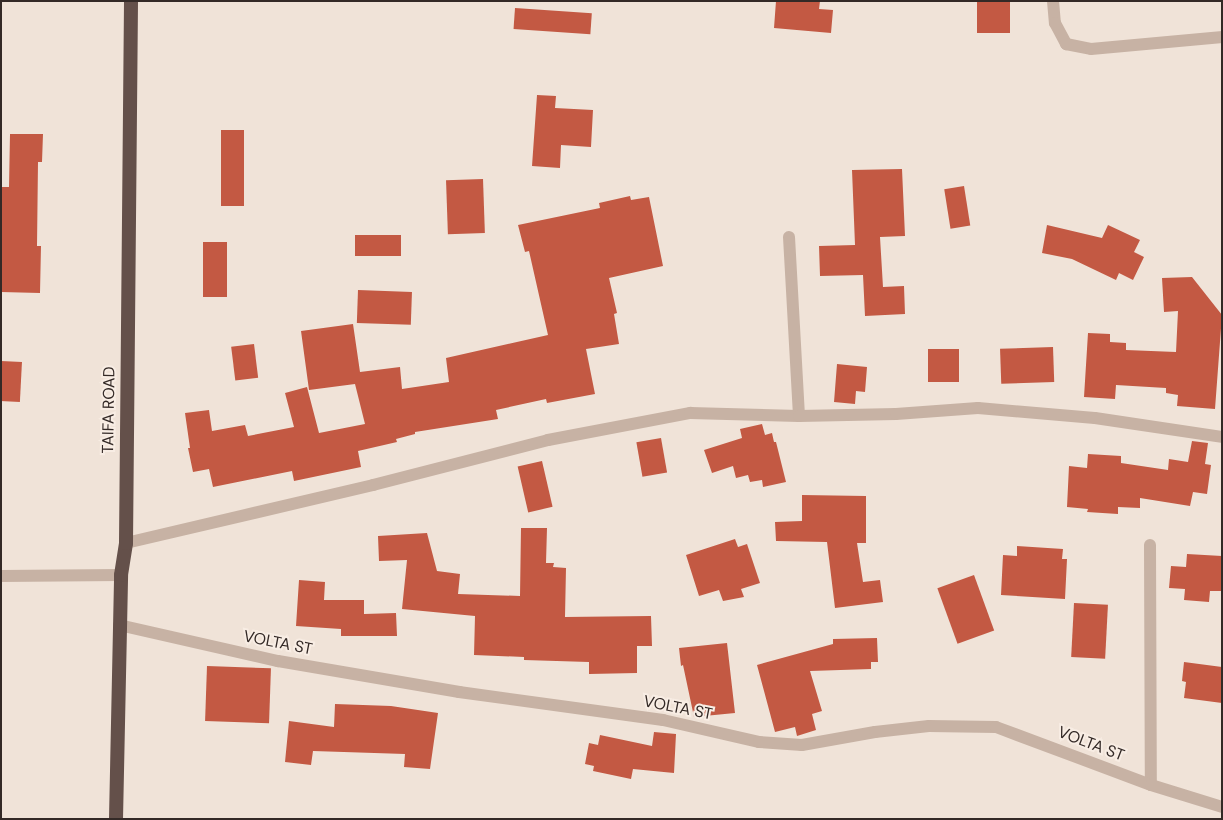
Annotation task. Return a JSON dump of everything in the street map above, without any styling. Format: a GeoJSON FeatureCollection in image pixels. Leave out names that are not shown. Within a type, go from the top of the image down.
{"type":"FeatureCollection","features":[{"type":"Feature","properties":{"kind":"highway","name":"TAIFA ROAD"},"geometry":{"type":"LineString","coordinates":[[116,819],[119,625],[121,575],[126,543],[131,1]]}},
{"type":"Feature","properties":{"kind":"street"},"geometry":{"type":"LineString","coordinates":[[1053,1],[1055,23],[1066,44],[1091,49],[1222,37]]}},
{"type":"Feature","properties":{"kind":"street"},"geometry":{"type":"LineString","coordinates":[[789,237],[799,416]]}},
{"type":"Feature","properties":{"kind":"street"},"geometry":{"type":"LineString","coordinates":[[126,543],[373,486],[548,440],[690,413],[799,416],[896,414],[978,408],[1095,418],[1222,437]]}},
{"type":"Feature","properties":{"kind":"street"},"geometry":{"type":"LineString","coordinates":[[1150,545],[1151,785]]}},
{"type":"Feature","properties":{"kind":"street"},"geometry":{"type":"LineString","coordinates":[[1,576],[121,575]]}},
{"type":"Feature","properties":{"kind":"street","name":"VOLTA ST"},"geometry":{"type":"LineString","coordinates":[[119,625],[278,660],[460,692],[663,720],[759,742],[802,745],[875,732],[929,726],[996,727],[1151,785],[1222,807]]}},
{"type":"Feature","properties":{"kind":"building"},"geometry":{"type":"Polygon","coordinates":[[[776,1],[820,1],[819,9],[833,10],[831,33],[774,28],[776,1]]]}},
{"type":"Feature","properties":{"kind":"building"},"geometry":{"type":"Polygon","coordinates":[[[977,1],[1010,1],[1010,33],[977,33],[977,1]]]}},
{"type":"Feature","properties":{"kind":"building"},"geometry":{"type":"Polygon","coordinates":[[[515,8],[592,13],[590,34],[514,29],[515,8]]]}},
{"type":"Feature","properties":{"kind":"building"},"geometry":{"type":"Polygon","coordinates":[[[537,95],[556,96],[555,108],[593,110],[591,147],[561,145],[560,168],[532,166],[537,95]]]}},
{"type":"Feature","properties":{"kind":"building"},"geometry":{"type":"Polygon","coordinates":[[[221,130],[244,130],[244,206],[221,206],[221,130]]]}},
{"type":"Feature","properties":{"kind":"building"},"geometry":{"type":"Polygon","coordinates":[[[10,134],[43,134],[42,162],[38,162],[37,246],[41,246],[40,293],[1,292],[2,187],[9,187],[10,134]]]}},
{"type":"Feature","properties":{"kind":"building"},"geometry":{"type":"Polygon","coordinates":[[[902,169],[905,236],[880,237],[883,287],[904,286],[905,314],[865,316],[863,275],[820,276],[819,246],[855,245],[852,170],[902,169]]]}},
{"type":"Feature","properties":{"kind":"building"},"geometry":{"type":"Polygon","coordinates":[[[483,179],[485,233],[448,234],[446,180],[483,179]]]}},
{"type":"Feature","properties":{"kind":"building"},"geometry":{"type":"Polygon","coordinates":[[[964,186],[970,226],[951,229],[944,189],[964,186]]]}},
{"type":"Feature","properties":{"kind":"building"},"geometry":{"type":"Polygon","coordinates":[[[630,196],[631,200],[649,197],[663,266],[609,278],[617,313],[614,314],[619,344],[586,349],[595,394],[547,403],[546,399],[496,410],[498,419],[415,432],[415,434],[396,439],[397,442],[358,451],[361,467],[294,481],[292,471],[213,487],[209,469],[193,472],[188,448],[190,448],[185,413],[209,410],[212,431],[245,425],[248,436],[294,427],[285,393],[307,387],[319,433],[365,424],[355,384],[309,390],[301,331],[353,324],[360,372],[400,367],[402,389],[449,382],[446,358],[548,335],[529,251],[525,252],[518,225],[600,208],[599,203],[630,196]]]}},
{"type":"Feature","properties":{"kind":"building"},"geometry":{"type":"Polygon","coordinates":[[[1047,225],[1102,238],[1108,225],[1140,240],[1134,252],[1144,257],[1133,280],[1119,273],[1116,280],[1072,259],[1042,253],[1047,225]]]}},
{"type":"Feature","properties":{"kind":"building"},"geometry":{"type":"Polygon","coordinates":[[[355,235],[401,235],[401,256],[355,256],[355,235]]]}},
{"type":"Feature","properties":{"kind":"building"},"geometry":{"type":"Polygon","coordinates":[[[203,242],[227,242],[227,297],[203,297],[203,242]]]}},
{"type":"Feature","properties":{"kind":"building"},"geometry":{"type":"Polygon","coordinates":[[[1192,277],[1222,315],[1215,409],[1177,406],[1178,395],[1166,393],[1166,388],[1116,385],[1115,399],[1084,397],[1088,333],[1110,334],[1110,342],[1126,343],[1126,350],[1176,352],[1178,311],[1164,312],[1162,278],[1192,277]]]}},
{"type":"Feature","properties":{"kind":"building"},"geometry":{"type":"Polygon","coordinates":[[[358,290],[412,292],[411,325],[357,323],[358,290]]]}},
{"type":"Feature","properties":{"kind":"building"},"geometry":{"type":"Polygon","coordinates":[[[254,344],[258,378],[235,381],[231,347],[254,344]]]}},
{"type":"Feature","properties":{"kind":"building"},"geometry":{"type":"Polygon","coordinates":[[[1053,347],[1054,382],[1001,384],[1000,349],[1053,347]]]}},
{"type":"Feature","properties":{"kind":"building"},"geometry":{"type":"Polygon","coordinates":[[[928,349],[959,349],[959,382],[928,382],[928,349]]]}},
{"type":"Feature","properties":{"kind":"building"},"geometry":{"type":"Polygon","coordinates":[[[1,361],[22,362],[20,402],[1,401],[1,361]]]}},
{"type":"Feature","properties":{"kind":"building"},"geometry":{"type":"Polygon","coordinates":[[[837,364],[867,367],[865,392],[856,391],[855,404],[834,402],[837,364]]]}},
{"type":"Feature","properties":{"kind":"building"},"geometry":{"type":"Polygon","coordinates":[[[762,424],[765,435],[772,433],[774,442],[776,442],[786,482],[763,487],[762,480],[750,482],[748,475],[736,478],[733,466],[712,473],[704,450],[742,438],[740,429],[762,424]]]}},
{"type":"Feature","properties":{"kind":"building"},"geometry":{"type":"Polygon","coordinates":[[[661,438],[667,472],[642,477],[636,442],[661,438]]]}},
{"type":"Feature","properties":{"kind":"building"},"geometry":{"type":"Polygon","coordinates":[[[1192,441],[1208,443],[1205,464],[1211,465],[1207,494],[1193,492],[1190,506],[1140,498],[1140,508],[1118,507],[1118,514],[1087,512],[1088,509],[1067,507],[1069,466],[1087,468],[1088,454],[1121,456],[1121,463],[1168,470],[1169,459],[1188,462],[1192,441]]]}},
{"type":"Feature","properties":{"kind":"building"},"geometry":{"type":"Polygon","coordinates":[[[542,461],[553,507],[528,512],[518,467],[542,461]]]}},
{"type":"Feature","properties":{"kind":"building"},"geometry":{"type":"Polygon","coordinates":[[[802,495],[866,496],[866,543],[857,543],[863,582],[880,580],[883,602],[835,608],[827,542],[776,541],[775,522],[802,521],[802,495]]]}},
{"type":"Feature","properties":{"kind":"building"},"geometry":{"type":"Polygon","coordinates":[[[521,528],[547,528],[546,563],[554,563],[553,567],[566,568],[565,617],[651,616],[652,646],[637,646],[637,673],[589,674],[589,662],[524,660],[524,657],[474,655],[475,616],[402,609],[407,560],[379,561],[378,536],[427,533],[437,571],[460,574],[458,594],[520,596],[521,528]]]}},
{"type":"Feature","properties":{"kind":"building"},"geometry":{"type":"Polygon","coordinates":[[[735,539],[738,547],[747,544],[760,583],[741,589],[744,597],[723,601],[719,590],[699,596],[686,555],[735,539]]]}},
{"type":"Feature","properties":{"kind":"building"},"geometry":{"type":"Polygon","coordinates":[[[1017,546],[1063,549],[1062,559],[1067,559],[1065,599],[1001,595],[1003,555],[1017,556],[1017,546]]]}},
{"type":"Feature","properties":{"kind":"building"},"geometry":{"type":"Polygon","coordinates":[[[1187,554],[1222,556],[1222,591],[1210,591],[1209,602],[1184,600],[1185,589],[1169,588],[1171,566],[1186,567],[1187,554]]]}},
{"type":"Feature","properties":{"kind":"building"},"geometry":{"type":"Polygon","coordinates":[[[974,575],[994,630],[958,644],[937,588],[974,575]]]}},
{"type":"Feature","properties":{"kind":"building"},"geometry":{"type":"Polygon","coordinates":[[[299,580],[325,582],[324,600],[364,600],[364,614],[396,613],[397,636],[341,636],[341,629],[296,626],[299,580]]]}},
{"type":"Feature","properties":{"kind":"building"},"geometry":{"type":"Polygon","coordinates":[[[1074,603],[1108,605],[1105,659],[1071,657],[1074,603]]]}},
{"type":"Feature","properties":{"kind":"building"},"geometry":{"type":"Polygon","coordinates":[[[877,638],[878,662],[871,662],[871,669],[810,671],[822,711],[812,714],[816,730],[797,736],[795,727],[775,732],[757,665],[833,644],[833,639],[877,638]]]}},
{"type":"Feature","properties":{"kind":"building"},"geometry":{"type":"Polygon","coordinates":[[[727,643],[735,713],[694,717],[683,665],[681,666],[679,648],[727,643]]]}},
{"type":"Feature","properties":{"kind":"building"},"geometry":{"type":"Polygon","coordinates":[[[1184,662],[1222,667],[1222,703],[1184,698],[1186,682],[1182,681],[1184,662]]]}},
{"type":"Feature","properties":{"kind":"building"},"geometry":{"type":"Polygon","coordinates":[[[207,666],[271,668],[269,723],[205,721],[207,666]]]}},
{"type":"Feature","properties":{"kind":"building"},"geometry":{"type":"Polygon","coordinates":[[[335,704],[391,706],[438,713],[430,769],[404,767],[405,754],[313,751],[311,765],[285,762],[289,721],[334,727],[335,704]]]}},
{"type":"Feature","properties":{"kind":"building"},"geometry":{"type":"Polygon","coordinates":[[[654,732],[676,734],[674,773],[633,769],[631,779],[593,771],[594,766],[585,764],[589,743],[598,745],[600,735],[652,746],[654,732]]]}}]}
